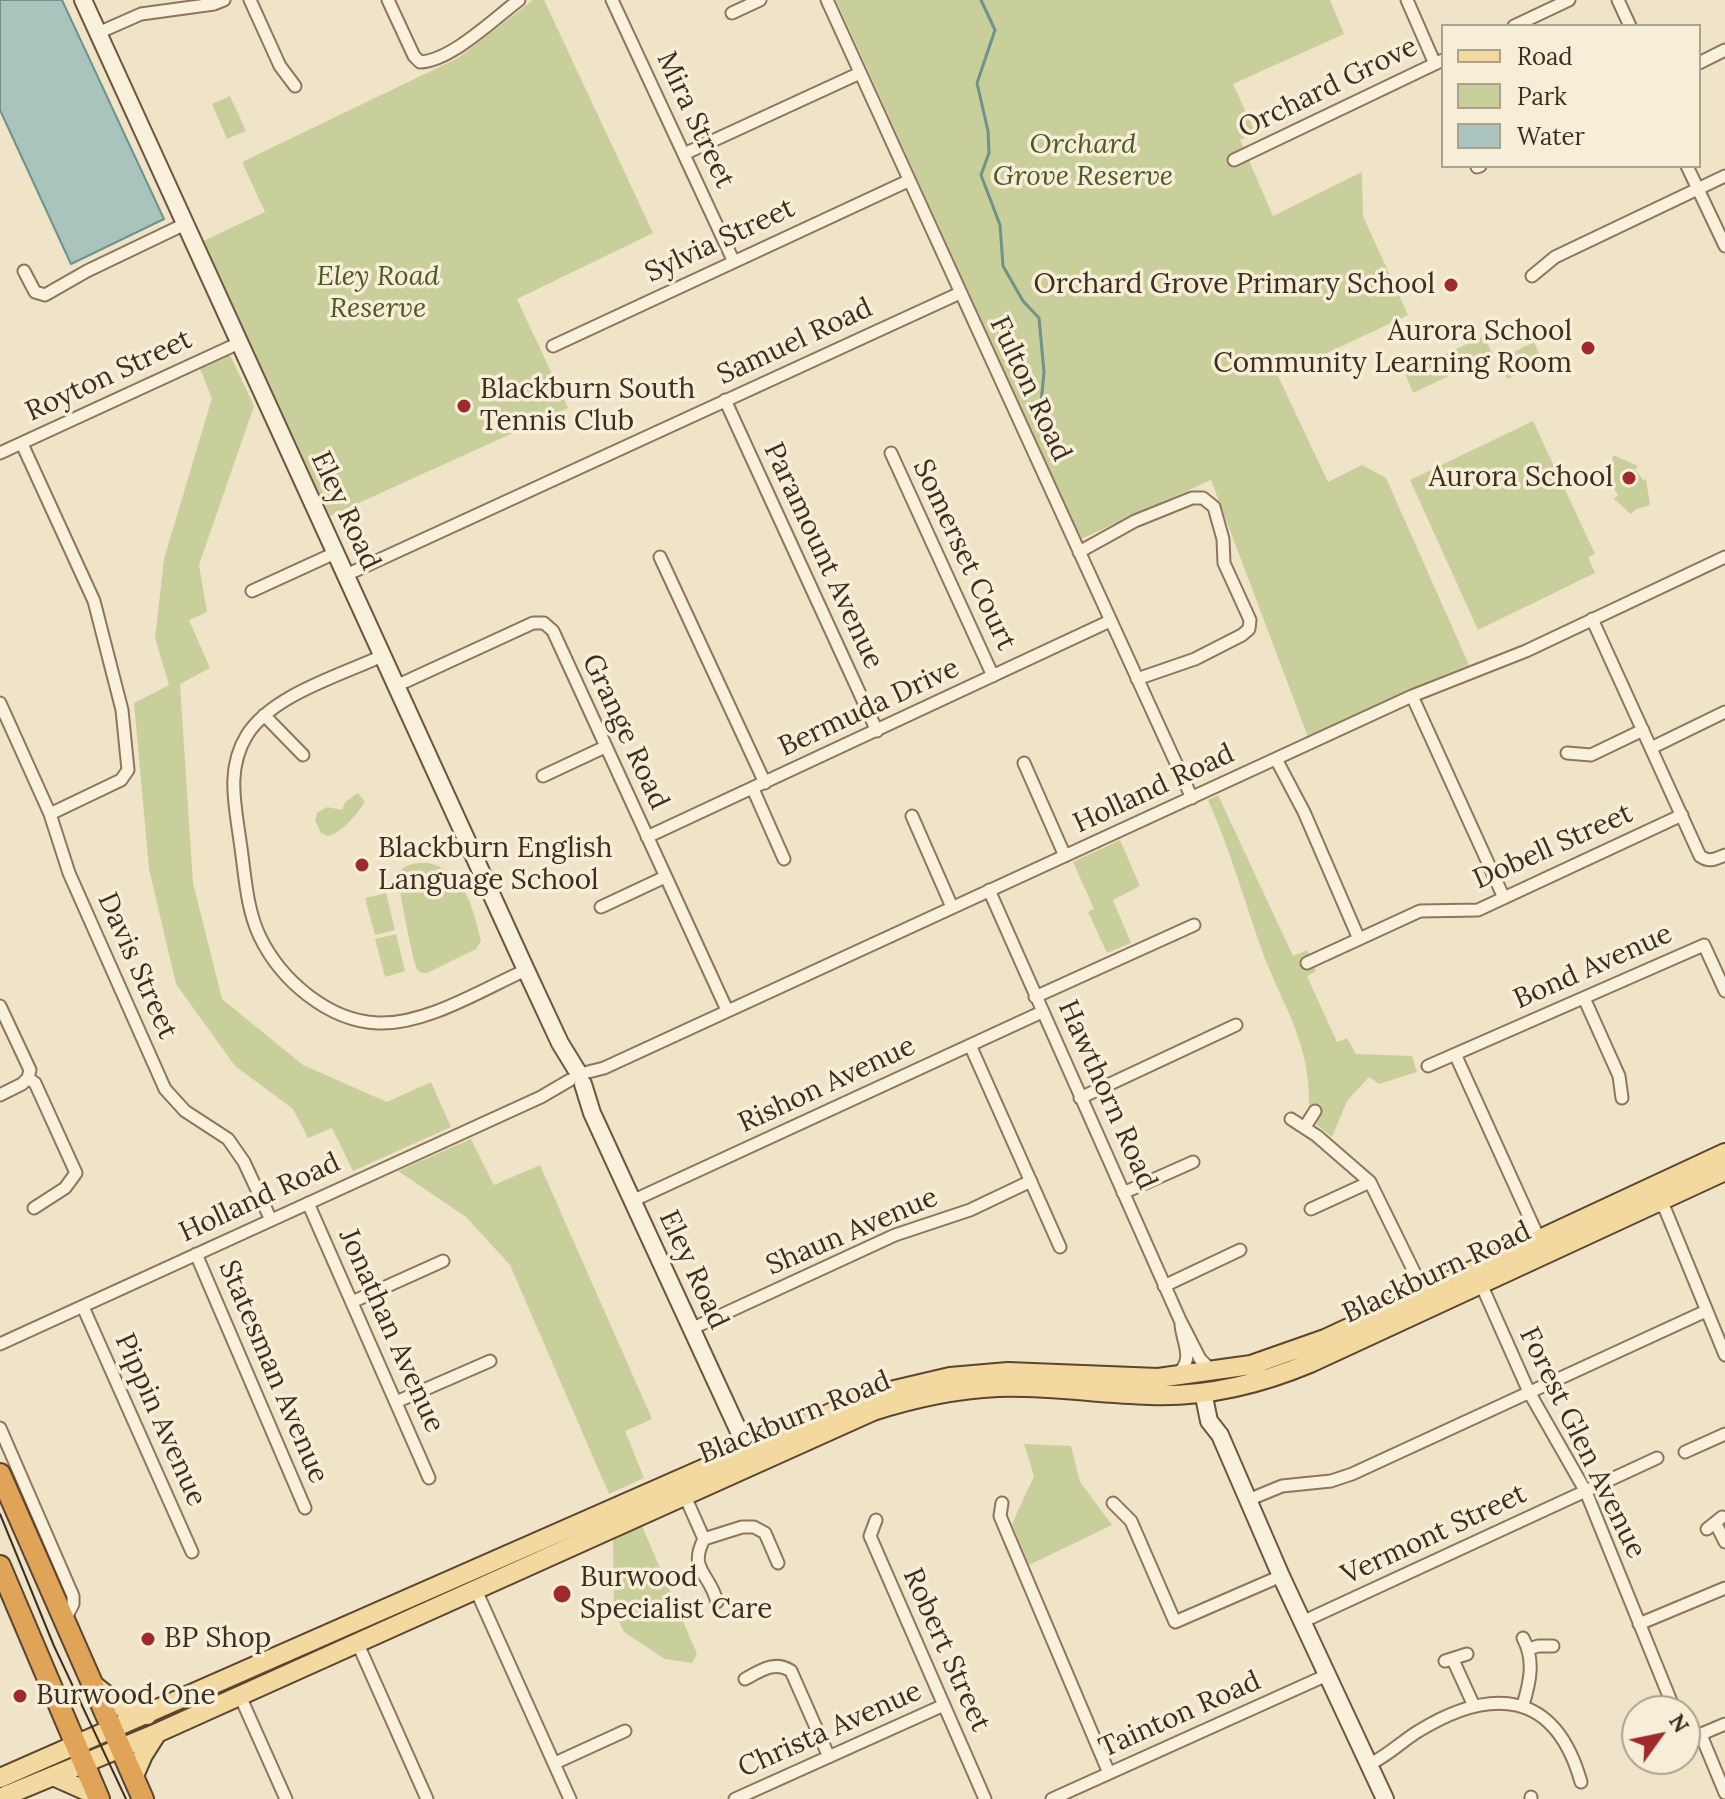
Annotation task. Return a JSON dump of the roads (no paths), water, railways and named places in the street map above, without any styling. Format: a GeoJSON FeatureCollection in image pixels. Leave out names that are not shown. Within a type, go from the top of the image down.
{"type":"FeatureCollection","features":[{"type":"Feature","properties":{"kind":"highway"},"geometry":{"type":"LineString","coordinates":[[0,1474],[143,1799]]}},
{"type":"Feature","properties":{"kind":"highway"},"geometry":{"type":"LineString","coordinates":[[0,1566],[99,1797]]}},
{"type":"Feature","properties":{"kind":"main road","name":"Eley Road"},"geometry":{"type":"LineString","coordinates":[[83,0],[750,1456]]}},
{"type":"Feature","properties":{"kind":"main road","name":"Blackburn Road"},"geometry":{"type":"LineString","coordinates":[[117,1739],[147,1715],[684,1494],[750,1456],[894,1404],[936,1394],[1001,1387],[1151,1395],[1210,1383],[1260,1381],[1298,1368],[1481,1284],[1542,1248],[1725,1153]]}},
{"type":"Feature","properties":{"kind":"main road","name":"Blackburn Road"},"geometry":{"type":"LineString","coordinates":[[0,1778],[39,1761],[79,1754],[117,1739],[157,1733],[357,1642],[472,1581],[750,1456],[869,1396],[923,1382],[1008,1372],[1090,1377],[1173,1377],[1210,1383],[1251,1365],[1310,1346],[1425,1294],[1657,1202],[1725,1171]]}},
{"type":"Feature","properties":{"kind":"main road"},"geometry":{"type":"LineString","coordinates":[[1090,1377],[1137,1384],[1210,1383]]}},
{"type":"Feature","properties":{"kind":"main road","name":"Hawthorn Road"},"geometry":{"type":"LineString","coordinates":[[1210,1383],[1220,1435],[1281,1576],[1385,1799]]}},
{"type":"Feature","properties":{"kind":"main road"},"geometry":{"type":"LineString","coordinates":[[95,1686],[123,1708],[147,1715]]}},
{"type":"Feature","properties":{"kind":"main road"},"geometry":{"type":"LineString","coordinates":[[39,1761],[66,1724]]}},
{"type":"Feature","properties":{"kind":"main road"},"geometry":{"type":"LineString","coordinates":[[133,1778],[157,1733]]}},
{"type":"Feature","properties":{"kind":"main road","name":"Blackburn Road"},"geometry":{"type":"LineString","coordinates":[[0,1798],[53,1776],[79,1754]]}},
{"type":"Feature","properties":{"kind":"main road"},"geometry":{"type":"LineString","coordinates":[[53,1776],[99,1797]]}},
{"type":"Feature","properties":{"kind":"street"},"geometry":{"type":"LineString","coordinates":[[98,33],[141,14],[224,0]]}},
{"type":"Feature","properties":{"kind":"street"},"geometry":{"type":"LineString","coordinates":[[250,0],[280,66],[295,86]]}},
{"type":"Feature","properties":{"kind":"street"},"geometry":{"type":"LineString","coordinates":[[388,0],[414,56],[420,62],[428,62],[453,50],[519,0]]}},
{"type":"Feature","properties":{"kind":"street","name":"Mira Street"},"geometry":{"type":"LineString","coordinates":[[612,0],[733,260]]}},
{"type":"Feature","properties":{"kind":"street"},"geometry":{"type":"LineString","coordinates":[[732,13],[760,0]]}},
{"type":"Feature","properties":{"kind":"street","name":"Fulton Road"},"geometry":{"type":"LineString","coordinates":[[827,0],[1192,798]]}},
{"type":"Feature","properties":{"kind":"street"},"geometry":{"type":"LineString","coordinates":[[1407,0],[1439,62]]}},
{"type":"Feature","properties":{"kind":"street"},"geometry":{"type":"LineString","coordinates":[[1517,24],[1550,4],[1569,0]]}},
{"type":"Feature","properties":{"kind":"street"},"geometry":{"type":"LineString","coordinates":[[1618,0],[1629,24]]}},
{"type":"Feature","properties":{"kind":"street"},"geometry":{"type":"LineString","coordinates":[[1701,62],[1725,50]]}},
{"type":"Feature","properties":{"kind":"street","name":"Orchard Grove"},"geometry":{"type":"LineString","coordinates":[[1234,160],[1439,62]]}},
{"type":"Feature","properties":{"kind":"street"},"geometry":{"type":"LineString","coordinates":[[684,154],[860,73]]}},
{"type":"Feature","properties":{"kind":"street"},"geometry":{"type":"LineString","coordinates":[[1688,168],[1725,246]]}},
{"type":"Feature","properties":{"kind":"street"},"geometry":{"type":"LineString","coordinates":[[1532,276],[1555,257],[1725,176]]}},
{"type":"Feature","properties":{"kind":"street","name":"Sylvia Street"},"geometry":{"type":"LineString","coordinates":[[553,346],[908,181]]}},
{"type":"Feature","properties":{"kind":"street"},"geometry":{"type":"LineString","coordinates":[[24,271],[35,292],[45,295],[87,271],[185,224]]}},
{"type":"Feature","properties":{"kind":"street","name":"Samuel Road"},"geometry":{"type":"LineString","coordinates":[[346,575],[960,293]]}},
{"type":"Feature","properties":{"kind":"street","name":"Royton Street"},"geometry":{"type":"LineString","coordinates":[[0,453],[239,343]]}},
{"type":"Feature","properties":{"kind":"street","name":"Paramount Avenue"},"geometry":{"type":"LineString","coordinates":[[725,400],[877,731]]}},
{"type":"Feature","properties":{"kind":"street"},"geometry":{"type":"LineString","coordinates":[[22,444],[94,601],[122,710],[128,770],[121,780],[50,814]]}},
{"type":"Feature","properties":{"kind":"street","name":"Somerset Court"},"geometry":{"type":"LineString","coordinates":[[891,453],[993,676]]}},
{"type":"Feature","properties":{"kind":"street"},"geometry":{"type":"LineString","coordinates":[[1079,552],[1135,521],[1192,498],[1203,498],[1214,507],[1223,539],[1224,563],[1250,620],[1249,629],[1195,659],[1137,679]]}},
{"type":"Feature","properties":{"kind":"street"},"geometry":{"type":"LineString","coordinates":[[252,591],[335,553]]}},
{"type":"Feature","properties":{"kind":"street"},"geometry":{"type":"LineString","coordinates":[[660,557],[765,783]]}},
{"type":"Feature","properties":{"kind":"street","name":"Holland Road"},"geometry":{"type":"LineString","coordinates":[[0,1344],[1412,696],[1526,651],[1725,557]]}},
{"type":"Feature","properties":{"kind":"street"},"geometry":{"type":"LineString","coordinates":[[1592,619],[1700,856],[1712,861],[1725,855]]}},
{"type":"Feature","properties":{"kind":"street","name":"Bermuda Drive"},"geometry":{"type":"LineString","coordinates":[[647,837],[1110,621]]}},
{"type":"Feature","properties":{"kind":"street","name":"Grange Road"},"geometry":{"type":"LineString","coordinates":[[396,686],[533,623],[544,623],[553,631],[727,1010]]}},
{"type":"Feature","properties":{"kind":"street"},"geometry":{"type":"LineString","coordinates":[[382,656],[284,701],[264,715],[248,734],[236,758],[232,788],[250,907],[260,936],[277,964],[300,990],[325,1006],[377,1023],[407,1020],[433,1012],[526,970]]}},
{"type":"Feature","properties":{"kind":"street"},"geometry":{"type":"LineString","coordinates":[[1412,696],[1504,898]]}},
{"type":"Feature","properties":{"kind":"street","name":"Davis Street"},"geometry":{"type":"LineString","coordinates":[[0,703],[50,814],[69,873],[165,1089],[185,1111],[228,1139],[244,1162],[271,1220]]}},
{"type":"Feature","properties":{"kind":"street"},"geometry":{"type":"LineString","coordinates":[[1651,748],[1725,712]]}},
{"type":"Feature","properties":{"kind":"street"},"geometry":{"type":"LineString","coordinates":[[264,715],[303,755]]}},
{"type":"Feature","properties":{"kind":"street"},"geometry":{"type":"LineString","coordinates":[[1567,753],[1591,755],[1643,730]]}},
{"type":"Feature","properties":{"kind":"street"},"geometry":{"type":"LineString","coordinates":[[543,776],[605,747]]}},
{"type":"Feature","properties":{"kind":"street"},"geometry":{"type":"LineString","coordinates":[[1276,759],[1304,812],[1359,939]]}},
{"type":"Feature","properties":{"kind":"street"},"geometry":{"type":"LineString","coordinates":[[1024,763],[1065,856]]}},
{"type":"Feature","properties":{"kind":"street"},"geometry":{"type":"LineString","coordinates":[[753,789],[784,859]]}},
{"type":"Feature","properties":{"kind":"street","name":"Dobell Street"},"geometry":{"type":"LineString","coordinates":[[1307,963],[1420,911],[1478,910],[1682,815]]}},
{"type":"Feature","properties":{"kind":"street"},"geometry":{"type":"LineString","coordinates":[[912,816],[952,907]]}},
{"type":"Feature","properties":{"kind":"street"},"geometry":{"type":"LineString","coordinates":[[601,907],[665,877]]}},
{"type":"Feature","properties":{"kind":"street","name":"Hawthorn Road"},"geometry":{"type":"LineString","coordinates":[[989,890],[1210,1383]]}},
{"type":"Feature","properties":{"kind":"street"},"geometry":{"type":"LineString","coordinates":[[1035,997],[1194,925]]}},
{"type":"Feature","properties":{"kind":"street","name":"Bond Avenue"},"geometry":{"type":"LineString","coordinates":[[1428,1066],[1704,945],[1725,991]]}},
{"type":"Feature","properties":{"kind":"street"},"geometry":{"type":"LineString","coordinates":[[1584,998],[1619,1076],[1622,1098]]}},
{"type":"Feature","properties":{"kind":"street"},"geometry":{"type":"LineString","coordinates":[[0,1006],[30,1070],[22,1084],[0,1095]]}},
{"type":"Feature","properties":{"kind":"street","name":"Rishon Avenue"},"geometry":{"type":"LineString","coordinates":[[632,1201],[1042,1012]]}},
{"type":"Feature","properties":{"kind":"street"},"geometry":{"type":"LineString","coordinates":[[1080,1098],[1236,1025]]}},
{"type":"Feature","properties":{"kind":"street"},"geometry":{"type":"LineString","coordinates":[[970,1045],[1060,1247]]}},
{"type":"Feature","properties":{"kind":"street"},"geometry":{"type":"LineString","coordinates":[[1455,1054],[1542,1248]]}},
{"type":"Feature","properties":{"kind":"street"},"geometry":{"type":"LineString","coordinates":[[28,1078],[35,1083],[76,1173],[65,1188],[34,1208]]}},
{"type":"Feature","properties":{"kind":"street"},"geometry":{"type":"LineString","coordinates":[[1305,1127],[1315,1111]]}},
{"type":"Feature","properties":{"kind":"street"},"geometry":{"type":"LineString","coordinates":[[1291,1119],[1305,1127],[1370,1182],[1425,1294]]}},
{"type":"Feature","properties":{"kind":"street"},"geometry":{"type":"LineString","coordinates":[[1123,1193],[1193,1162]]}},
{"type":"Feature","properties":{"kind":"street","name":"Shaun Avenue"},"geometry":{"type":"LineString","coordinates":[[691,1329],[895,1235],[970,1210],[1031,1181]]}},
{"type":"Feature","properties":{"kind":"street"},"geometry":{"type":"LineString","coordinates":[[1311,1209],[1370,1182]]}},
{"type":"Feature","properties":{"kind":"street"},"geometry":{"type":"LineString","coordinates":[[1657,1202],[1665,1209],[1672,1224],[1725,1355]]}},
{"type":"Feature","properties":{"kind":"street","name":"Jonathan Avenue"},"geometry":{"type":"LineString","coordinates":[[308,1203],[429,1478]]}},
{"type":"Feature","properties":{"kind":"street"},"geometry":{"type":"LineString","coordinates":[[1164,1286],[1240,1250]]}},
{"type":"Feature","properties":{"kind":"street","name":"Statesman Avenue"},"geometry":{"type":"LineString","coordinates":[[196,1254],[305,1508]]}},
{"type":"Feature","properties":{"kind":"street"},"geometry":{"type":"LineString","coordinates":[[352,1302],[443,1261]]}},
{"type":"Feature","properties":{"kind":"street","name":"Forest Glen Avenue"},"geometry":{"type":"LineString","coordinates":[[1481,1284],[1529,1392],[1586,1492],[1668,1695]]}},
{"type":"Feature","properties":{"kind":"street","name":"Pippin Avenue"},"geometry":{"type":"LineString","coordinates":[[83,1307],[192,1552]]}},
{"type":"Feature","properties":{"kind":"street"},"geometry":{"type":"LineString","coordinates":[[1248,1500],[1282,1486],[1340,1478],[1706,1311]]}},
{"type":"Feature","properties":{"kind":"street","name":"Hawthorn Road"},"geometry":{"type":"LineString","coordinates":[[1173,1377],[1184,1369],[1188,1357],[1180,1320]]}},
{"type":"Feature","properties":{"kind":"street"},"geometry":{"type":"LineString","coordinates":[[396,1402],[490,1361]]}},
{"type":"Feature","properties":{"kind":"street"},"geometry":{"type":"LineString","coordinates":[[0,1428],[73,1596],[73,1604],[65,1620]]}},
{"type":"Feature","properties":{"kind":"street"},"geometry":{"type":"LineString","coordinates":[[1685,1452],[1725,1434]]}},
{"type":"Feature","properties":{"kind":"street","name":"Vermont Street"},"geometry":{"type":"LineString","coordinates":[[1302,1622],[1657,1458]]}},
{"type":"Feature","properties":{"kind":"street"},"geometry":{"type":"LineString","coordinates":[[684,1494],[704,1539]]}},
{"type":"Feature","properties":{"kind":"street"},"geometry":{"type":"LineString","coordinates":[[1002,1503],[1000,1516],[1109,1773]]}},
{"type":"Feature","properties":{"kind":"street"},"geometry":{"type":"LineString","coordinates":[[1113,1503],[1131,1521],[1175,1622],[1281,1576]]}},
{"type":"Feature","properties":{"kind":"street","name":"Robert Street"},"geometry":{"type":"LineString","coordinates":[[876,1520],[870,1536],[985,1799]]}},
{"type":"Feature","properties":{"kind":"street"},"geometry":{"type":"LineString","coordinates":[[1715,1523],[1725,1542]]}},
{"type":"Feature","properties":{"kind":"street"},"geometry":{"type":"LineString","coordinates":[[717,1602],[708,1579],[698,1567],[696,1555],[704,1539],[742,1527],[754,1527],[765,1533],[778,1563]]}},
{"type":"Feature","properties":{"kind":"street"},"geometry":{"type":"LineString","coordinates":[[472,1581],[570,1799]]}},
{"type":"Feature","properties":{"kind":"street"},"geometry":{"type":"LineString","coordinates":[[1639,1624],[1725,1588]]}},
{"type":"Feature","properties":{"kind":"street"},"geometry":{"type":"LineString","coordinates":[[357,1642],[427,1799]]}},
{"type":"Feature","properties":{"kind":"street"},"geometry":{"type":"LineString","coordinates":[[1523,1705],[1531,1677],[1526,1644],[1553,1646]]}},
{"type":"Feature","properties":{"kind":"street"},"geometry":{"type":"LineString","coordinates":[[1467,1654],[1449,1661],[1474,1706]]}},
{"type":"Feature","properties":{"kind":"street"},"geometry":{"type":"LineString","coordinates":[[745,1679],[770,1667],[784,1667],[791,1671],[829,1757]]}},
{"type":"Feature","properties":{"kind":"street","name":"Tainton Road"},"geometry":{"type":"LineString","coordinates":[[1052,1799],[1327,1675]]}},
{"type":"Feature","properties":{"kind":"street"},"geometry":{"type":"LineString","coordinates":[[240,1696],[286,1799]]}},
{"type":"Feature","properties":{"kind":"street","name":"Christa Avenue"},"geometry":{"type":"LineString","coordinates":[[735,1799],[944,1705]]}},
{"type":"Feature","properties":{"kind":"street"},"geometry":{"type":"LineString","coordinates":[[1370,1764],[1417,1732],[1474,1706],[1523,1705],[1557,1728],[1576,1762],[1581,1782]]}},
{"type":"Feature","properties":{"kind":"street"},"geometry":{"type":"LineString","coordinates":[[1701,1732],[1725,1724]]}},
{"type":"Feature","properties":{"kind":"street"},"geometry":{"type":"LineString","coordinates":[[555,1763],[625,1731]]}},
{"type":"Feature","properties":{"kind":"street"},"geometry":{"type":"LineString","coordinates":[[1701,1752],[1725,1793]]}},
{"type":"Feature","properties":{"kind":"water"},"geometry":{"type":"Polygon","coordinates":[[[0,0],[62,0],[164,219],[71,264],[0,110],[0,0]]]}},
{"type":"Feature","properties":{"kind":"waterway"},"geometry":{"type":"LineString","coordinates":[[981,0],[995,30],[977,83],[988,131],[989,153],[981,175],[1000,225],[1003,266],[1023,301],[1039,318],[1044,372],[1040,414]]}},
{"type":"Feature","properties":{"kind":"tram line"},"geometry":{"type":"LineString","coordinates":[[0,1514],[54,1646],[126,1799]]}},
{"type":"Feature","properties":{"kind":"place","name":"Orchard Grove Primary School"},"geometry":{"type":"Point","coordinates":[1451,285]}},
{"type":"Feature","properties":{"kind":"place","name":"Aurora School Community Learning Room"},"geometry":{"type":"Point","coordinates":[1588,348]}},
{"type":"Feature","properties":{"kind":"place","name":"Blackburn South Tennis Club"},"geometry":{"type":"Point","coordinates":[464,406]}},
{"type":"Feature","properties":{"kind":"place","name":"Aurora School"},"geometry":{"type":"Point","coordinates":[1629,478]}},
{"type":"Feature","properties":{"kind":"place","name":"Blackburn English Language School"},"geometry":{"type":"Point","coordinates":[362,865]}},
{"type":"Feature","properties":{"kind":"place","name":"Burwood Specialist Care"},"geometry":{"type":"Point","coordinates":[562,1594]}},
{"type":"Feature","properties":{"kind":"place","name":"BP Shop"},"geometry":{"type":"Point","coordinates":[148,1639]}},
{"type":"Feature","properties":{"kind":"place","name":"Burwood One"},"geometry":{"type":"Point","coordinates":[20,1696]}},
{"type":"Feature","properties":{"kind":"park label","name":"Orchard Grove Reserve"},"geometry":{"type":"Point","coordinates":[1083,161]}},
{"type":"Feature","properties":{"kind":"park label","name":"Eley Road Reserve"},"geometry":{"type":"Point","coordinates":[378,293]}}]}
